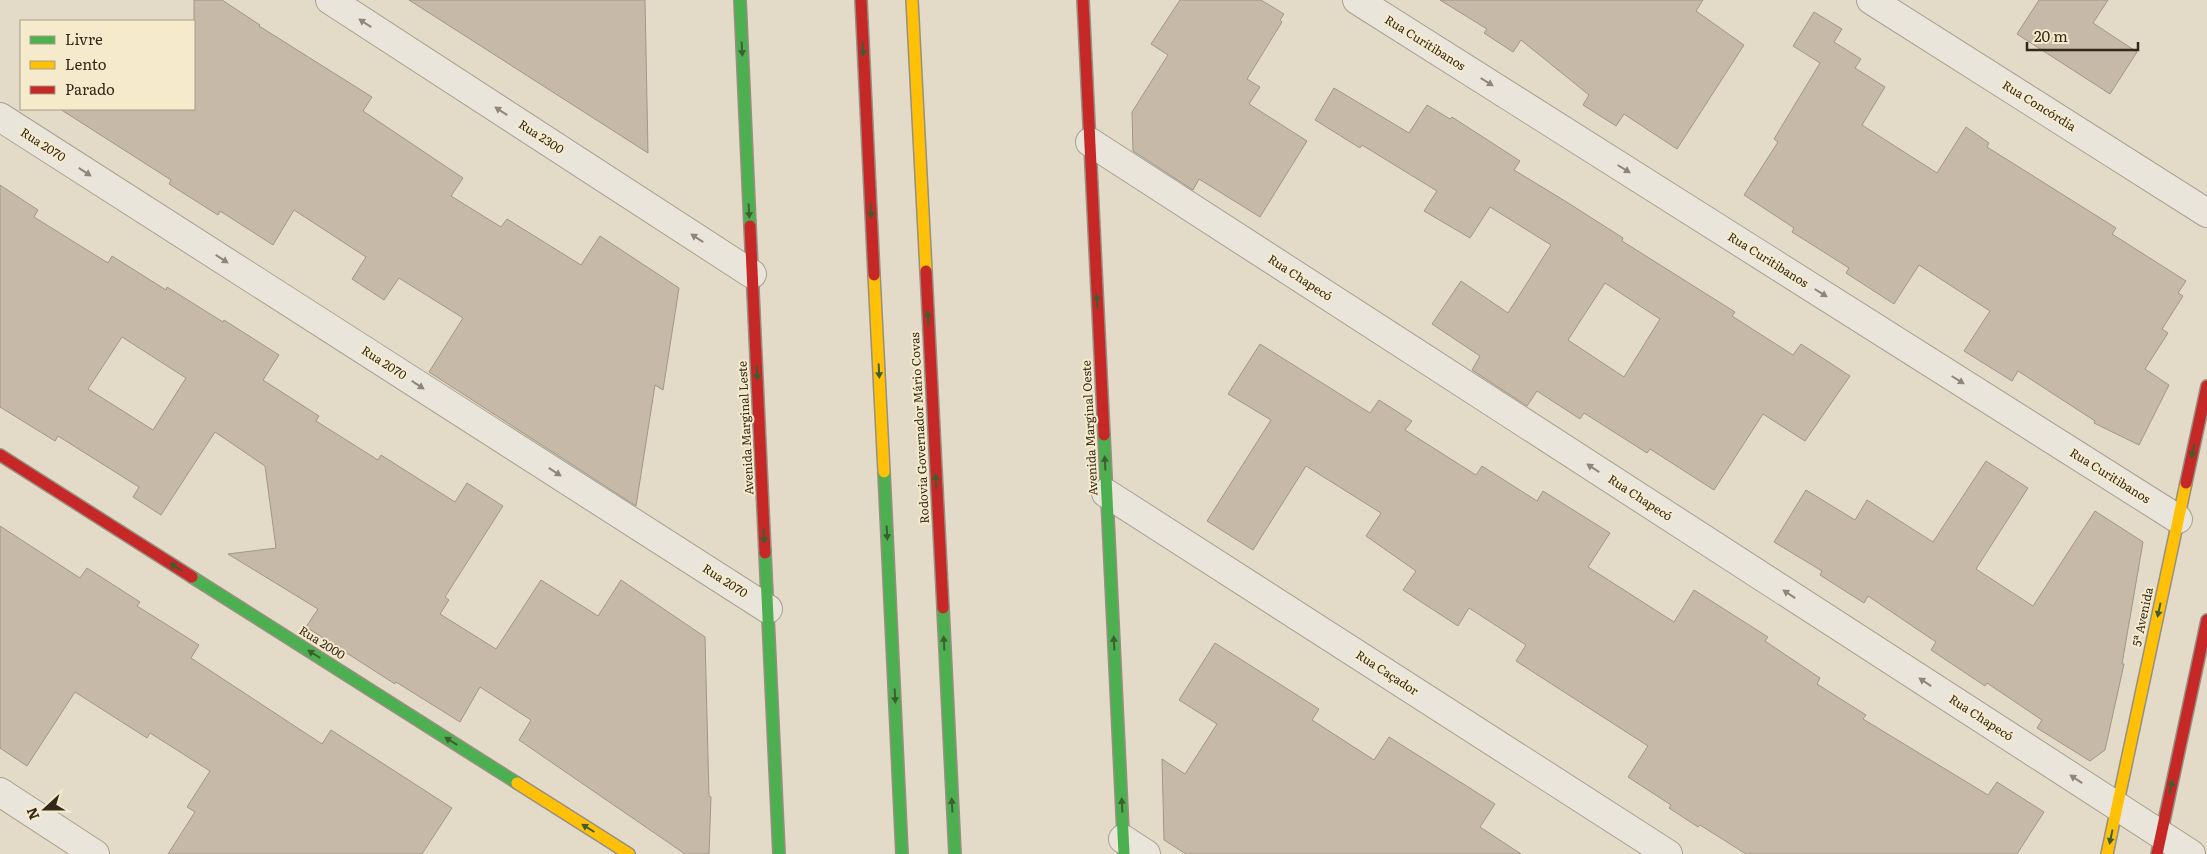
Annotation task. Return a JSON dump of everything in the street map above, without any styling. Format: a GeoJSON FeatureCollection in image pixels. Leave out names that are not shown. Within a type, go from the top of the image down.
{"type":"FeatureCollection","features":[{"type":"Feature","properties":{"kind":"main road","name":"Avenida Marginal Leste"},"geometry":{"type":"LineString","coordinates":[[740,0],[779,854]]}},
{"type":"Feature","properties":{"kind":"main road"},"geometry":{"type":"LineString","coordinates":[[861,0],[902,854]]}},
{"type":"Feature","properties":{"kind":"main road","name":"Rodovia Governador Mário Covas"},"geometry":{"type":"LineString","coordinates":[[912,0],[955,854]]}},
{"type":"Feature","properties":{"kind":"main road","name":"Avenida Marginal Oeste"},"geometry":{"type":"LineString","coordinates":[[1083,0],[1124,847]]}},
{"type":"Feature","properties":{"kind":"main road","name":"5ª Avenida"},"geometry":{"type":"LineString","coordinates":[[2107,854],[2207,386]]}},
{"type":"Feature","properties":{"kind":"main road","name":"Rua 2000"},"geometry":{"type":"LineString","coordinates":[[0,455],[629,854]]}},
{"type":"Feature","properties":{"kind":"main road"},"geometry":{"type":"LineString","coordinates":[[2159,844],[2207,620]]}},
{"type":"Feature","properties":{"kind":"street","name":"Rua 2300"},"geometry":{"type":"LineString","coordinates":[[330,0],[752,274]]}},
{"type":"Feature","properties":{"kind":"street","name":"Rua Curitibanos"},"geometry":{"type":"LineString","coordinates":[[1357,0],[2178,519]]}},
{"type":"Feature","properties":{"kind":"street","name":"Rua Concórdia"},"geometry":{"type":"LineString","coordinates":[[1870,0],[2207,213]]}},
{"type":"Feature","properties":{"kind":"street","name":"Rua 2070"},"geometry":{"type":"LineString","coordinates":[[0,118],[768,609]]}},
{"type":"Feature","properties":{"kind":"street","name":"Rua Chapecó"},"geometry":{"type":"LineString","coordinates":[[1090,142],[2117,806],[2159,844],[2191,854]]}},
{"type":"Feature","properties":{"kind":"street","name":"Rua Caçador"},"geometry":{"type":"LineString","coordinates":[[1106,493],[1668,854]]}},
{"type":"Feature","properties":{"kind":"street"},"geometry":{"type":"LineString","coordinates":[[0,792],[95,854]]}},
{"type":"Feature","properties":{"kind":"street"},"geometry":{"type":"LineString","coordinates":[[1124,847],[1146,854]]}},
{"type":"Feature","properties":{"kind":"building"},"geometry":{"type":"Polygon","coordinates":[[[194,0],[222,0],[259,26],[372,97],[363,111],[463,178],[451,196],[501,227],[507,219],[581,265],[600,236],[679,288],[663,390],[655,385],[636,506],[429,372],[463,318],[399,278],[384,300],[352,279],[366,257],[294,210],[273,245],[220,211],[218,215],[169,184],[171,180],[62,110],[195,110],[194,0]]]}},
{"type":"Feature","properties":{"kind":"building"},"geometry":{"type":"Polygon","coordinates":[[[409,0],[645,0],[648,153],[409,0]]]}},
{"type":"Feature","properties":{"kind":"building"},"geometry":{"type":"Polygon","coordinates":[[[1180,0],[1261,0],[1284,14],[1280,20],[1282,22],[1247,79],[1260,87],[1249,104],[1307,141],[1260,217],[1199,179],[1193,190],[1133,151],[1132,112],[1168,55],[1151,44],[1180,0]]]}},
{"type":"Feature","properties":{"kind":"building"},"geometry":{"type":"Polygon","coordinates":[[[1440,0],[1703,0],[1696,11],[1744,45],[1677,149],[1624,114],[1616,126],[1583,105],[1589,95],[1521,40],[1513,52],[1484,33],[1487,29],[1440,0]]]}},
{"type":"Feature","properties":{"kind":"building"},"geometry":{"type":"Polygon","coordinates":[[[2039,0],[2108,0],[2093,23],[2137,52],[2110,94],[2017,34],[2039,0]]]}},
{"type":"Feature","properties":{"kind":"building"},"geometry":{"type":"Polygon","coordinates":[[[1814,12],[1842,29],[1834,42],[1861,59],[1855,68],[1885,87],[1862,125],[1937,173],[1966,127],[1989,143],[1987,147],[2116,228],[2112,234],[2186,281],[2178,293],[2183,296],[2162,329],[2168,333],[2145,369],[2169,385],[2139,445],[2094,423],[2095,421],[2018,371],[2012,381],[1964,351],[1990,311],[1919,265],[1894,304],[1846,273],[1849,268],[1792,232],[1794,228],[1744,195],[1778,142],[1774,139],[1820,63],[1793,46],[1814,12]]]}},
{"type":"Feature","properties":{"kind":"building"},"geometry":{"type":"Polygon","coordinates":[[[1334,88],[1409,133],[1427,105],[1450,119],[1452,117],[1520,161],[1514,170],[1623,238],[1622,241],[1735,312],[1732,316],[1793,355],[1801,344],[1850,376],[1805,441],[1763,414],[1714,490],[1650,449],[1647,453],[1584,413],[1580,419],[1537,391],[1527,406],[1472,370],[1480,356],[1432,324],[1461,281],[1508,313],[1551,245],[1490,207],[1470,238],[1424,211],[1437,191],[1362,145],[1360,148],[1315,120],[1334,88]],[[1605,283],[1568,340],[1624,377],[1660,319],[1605,283]]]}},
{"type":"Feature","properties":{"kind":"building"},"geometry":{"type":"Polygon","coordinates":[[[0,185],[38,210],[34,217],[108,263],[112,256],[166,290],[167,287],[223,322],[224,320],[279,355],[263,380],[319,416],[316,421],[378,460],[381,455],[455,502],[467,483],[503,506],[445,597],[449,600],[440,614],[496,649],[541,580],[598,616],[621,580],[705,637],[709,796],[711,797],[709,854],[685,854],[519,740],[531,720],[480,687],[460,722],[396,682],[395,684],[306,627],[318,609],[228,554],[276,548],[265,466],[215,432],[161,515],[133,497],[139,487],[58,436],[55,441],[0,407],[0,185]],[[122,337],[88,389],[153,430],[186,378],[122,337]]]}},
{"type":"Feature","properties":{"kind":"building"},"geometry":{"type":"Polygon","coordinates":[[[1260,344],[1370,413],[1379,400],[1412,421],[1405,430],[1476,475],[1482,466],[1537,501],[1543,491],[1610,533],[1588,567],[1674,622],[1694,590],[1768,637],[1765,641],[1820,678],[1817,684],[1866,715],[1863,719],[1988,795],[1997,782],[2044,812],[2017,854],[1746,854],[1700,825],[1698,827],[1669,808],[1671,805],[1628,777],[1648,746],[1516,661],[1526,645],[1469,608],[1458,626],[1403,590],[1416,571],[1366,536],[1381,513],[1306,466],[1253,550],[1207,521],[1271,420],[1228,394],[1260,344]]]}},
{"type":"Feature","properties":{"kind":"building"},"geometry":{"type":"Polygon","coordinates":[[[1986,461],[2028,488],[1976,569],[2033,606],[2095,511],[2143,542],[2122,664],[2124,664],[2105,750],[2090,761],[2037,728],[2042,720],[1987,683],[1985,686],[1931,650],[1936,642],[1868,596],[1864,603],[1820,575],[1822,571],[1774,542],[1806,490],[1855,520],[1867,500],[1933,542],[1986,461]]]}},
{"type":"Feature","properties":{"kind":"building"},"geometry":{"type":"Polygon","coordinates":[[[0,526],[80,578],[87,568],[140,602],[137,606],[199,645],[191,658],[322,744],[331,730],[452,808],[422,854],[168,854],[195,812],[187,807],[210,771],[150,733],[147,738],[75,692],[27,766],[0,748],[0,526]]]}},
{"type":"Feature","properties":{"kind":"building"},"geometry":{"type":"Polygon","coordinates":[[[1215,643],[1319,709],[1312,720],[1374,760],[1389,737],[1495,804],[1480,827],[1521,854],[1186,854],[1164,840],[1162,759],[1185,774],[1217,724],[1179,700],[1215,643]]]}},
{"type":"Feature","properties":{"kind":"traffic: fast"},"geometry":{"type":"LineString","coordinates":[[740,0],[750,226]]}},
{"type":"Feature","properties":{"kind":"traffic: fast"},"geometry":{"type":"LineString","coordinates":[[1104,435],[1124,854]]}},
{"type":"Feature","properties":{"kind":"traffic: fast"},"geometry":{"type":"LineString","coordinates":[[884,472],[902,854]]}},
{"type":"Feature","properties":{"kind":"traffic: fast"},"geometry":{"type":"LineString","coordinates":[[765,553],[779,854]]}},
{"type":"Feature","properties":{"kind":"traffic: fast"},"geometry":{"type":"LineString","coordinates":[[192,577],[517,783]]}},
{"type":"Feature","properties":{"kind":"traffic: fast"},"geometry":{"type":"LineString","coordinates":[[943,608],[955,854]]}},
{"type":"Feature","properties":{"kind":"traffic: slow"},"geometry":{"type":"LineString","coordinates":[[912,0],[926,271]]}},
{"type":"Feature","properties":{"kind":"traffic: slow"},"geometry":{"type":"LineString","coordinates":[[874,275],[884,472]]}},
{"type":"Feature","properties":{"kind":"traffic: slow"},"geometry":{"type":"LineString","coordinates":[[2107,854],[2186,483]]}},
{"type":"Feature","properties":{"kind":"traffic: slow"},"geometry":{"type":"LineString","coordinates":[[517,783],[629,854]]}},
{"type":"Feature","properties":{"kind":"traffic: jam"},"geometry":{"type":"LineString","coordinates":[[861,0],[874,275]]}},
{"type":"Feature","properties":{"kind":"traffic: jam"},"geometry":{"type":"LineString","coordinates":[[1083,0],[1104,435]]}},
{"type":"Feature","properties":{"kind":"traffic: jam"},"geometry":{"type":"LineString","coordinates":[[750,226],[765,553]]}},
{"type":"Feature","properties":{"kind":"traffic: jam"},"geometry":{"type":"LineString","coordinates":[[926,271],[943,608]]}},
{"type":"Feature","properties":{"kind":"traffic: jam"},"geometry":{"type":"LineString","coordinates":[[2186,483],[2207,386]]}},
{"type":"Feature","properties":{"kind":"traffic: jam"},"geometry":{"type":"LineString","coordinates":[[0,455],[192,577]]}},
{"type":"Feature","properties":{"kind":"traffic: jam"},"geometry":{"type":"LineString","coordinates":[[2157,854],[2207,620]]}}]}
